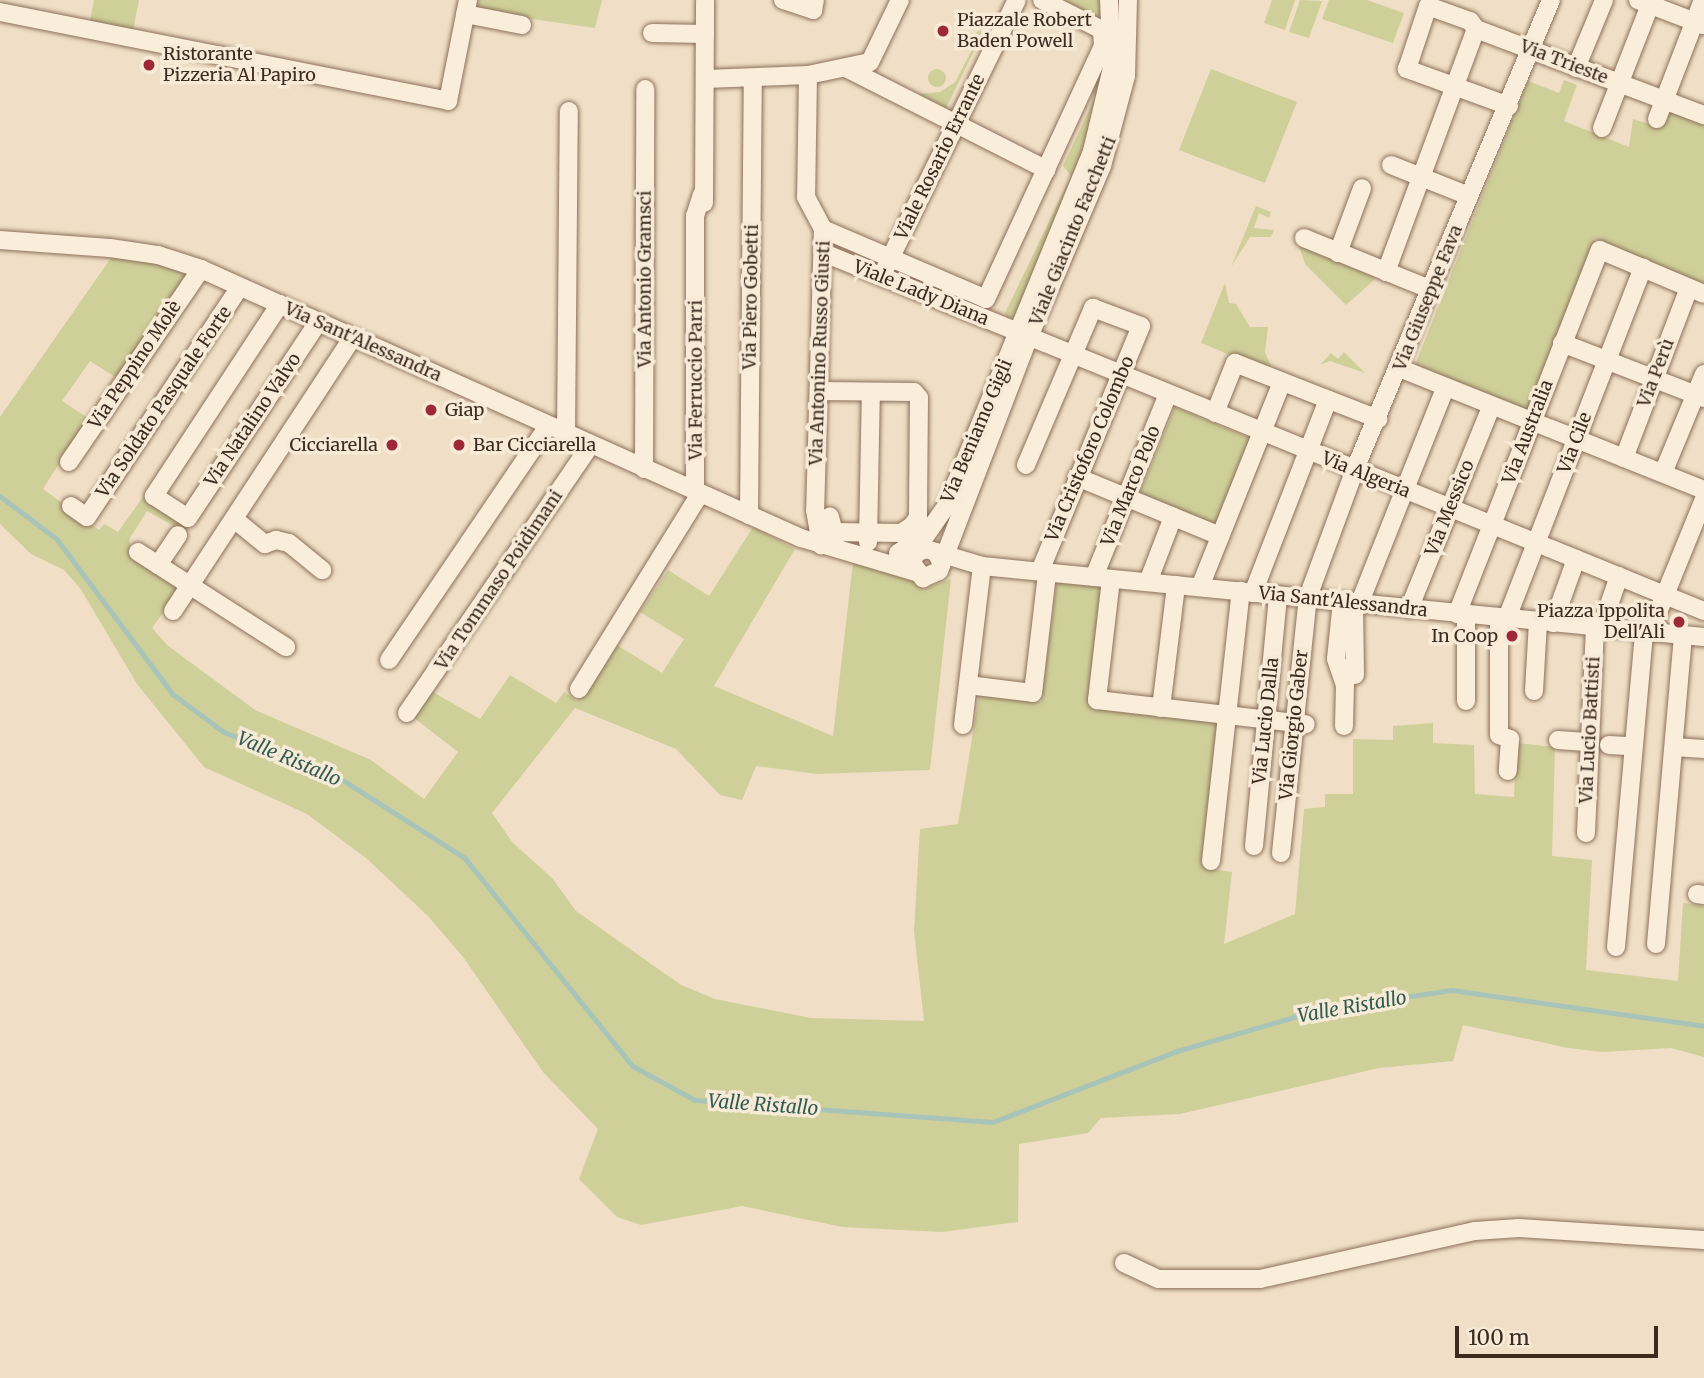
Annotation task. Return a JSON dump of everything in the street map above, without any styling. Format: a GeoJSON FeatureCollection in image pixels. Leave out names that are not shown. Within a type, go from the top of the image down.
{"type":"FeatureCollection","features":[{"type":"Feature","properties":{"kind":"street"},"geometry":{"type":"LineString","coordinates":[[705,0],[706,79],[808,75],[870,62],[900,0]]}},
{"type":"Feature","properties":{"kind":"street"},"geometry":{"type":"LineString","coordinates":[[783,0],[814,5]]}},
{"type":"Feature","properties":{"kind":"street","name":"Viale Rosario Errante"},"geometry":{"type":"LineString","coordinates":[[882,276],[1017,0]]}},
{"type":"Feature","properties":{"kind":"street"},"geometry":{"type":"LineString","coordinates":[[823,229],[986,299],[1099,58],[1102,30],[1042,0]]}},
{"type":"Feature","properties":{"kind":"street","name":"Viale Giacinto Facchetti"},"geometry":{"type":"LineString","coordinates":[[1024,334],[1104,112],[1114,37],[1109,0]]}},
{"type":"Feature","properties":{"kind":"street","name":"Viale Giacinto Facchetti"},"geometry":{"type":"LineString","coordinates":[[1024,334],[1112,138],[1126,76],[1128,0]]}},
{"type":"Feature","properties":{"kind":"street","name":"Via Giuseppe Fava"},"geometry":{"type":"LineString","coordinates":[[1308,597],[1355,469],[1509,106],[1551,0]]}},
{"type":"Feature","properties":{"kind":"street"},"geometry":{"type":"LineString","coordinates":[[1576,68],[1604,0]]}},
{"type":"Feature","properties":{"kind":"street"},"geometry":{"type":"LineString","coordinates":[[1657,119],[1699,24],[1703,0]]}},
{"type":"Feature","properties":{"kind":"street"},"geometry":{"type":"LineString","coordinates":[[1602,128],[1646,2],[1699,24]]}},
{"type":"Feature","properties":{"kind":"street","name":"Via Trieste"},"geometry":{"type":"LineString","coordinates":[[1456,86],[1407,69],[1428,6],[1470,21],[1476,29],[1704,115]]}},
{"type":"Feature","properties":{"kind":"street"},"geometry":{"type":"LineString","coordinates":[[0,12],[448,101],[467,7],[522,25]]}},
{"type":"Feature","properties":{"kind":"street"},"geometry":{"type":"LineString","coordinates":[[1386,272],[1476,29]]}},
{"type":"Feature","properties":{"kind":"street"},"geometry":{"type":"LineString","coordinates":[[652,33],[705,34]]}},
{"type":"Feature","properties":{"kind":"street"},"geometry":{"type":"LineString","coordinates":[[846,68],[1047,170]]}},
{"type":"Feature","properties":{"kind":"street","name":"Via Antonino Russo Giusti"},"geometry":{"type":"LineString","coordinates":[[808,75],[807,197],[823,229],[824,253],[820,391],[823,514],[821,545]]}},
{"type":"Feature","properties":{"kind":"street","name":"Via Ferruccio Parri"},"geometry":{"type":"LineString","coordinates":[[698,493],[696,267],[706,249],[702,194],[706,79]]}},
{"type":"Feature","properties":{"kind":"street","name":"Via Piero Gobetti"},"geometry":{"type":"LineString","coordinates":[[749,515],[753,79]]}},
{"type":"Feature","properties":{"kind":"street"},"geometry":{"type":"LineString","coordinates":[[1456,86],[1509,106]]}},
{"type":"Feature","properties":{"kind":"street","name":"Via Antonio Gramsci"},"geometry":{"type":"LineString","coordinates":[[644,469],[645,89]]}},
{"type":"Feature","properties":{"kind":"street"},"geometry":{"type":"LineString","coordinates":[[566,434],[569,111]]}},
{"type":"Feature","properties":{"kind":"street"},"geometry":{"type":"LineString","coordinates":[[1391,165],[1469,196]]}},
{"type":"Feature","properties":{"kind":"street"},"geometry":{"type":"LineString","coordinates":[[1338,253],[1362,188]]}},
{"type":"Feature","properties":{"kind":"street"},"geometry":{"type":"LineString","coordinates":[[1304,238],[1432,290]]}},
{"type":"Feature","properties":{"kind":"street","name":"Via Sant'Alessandra"},"geometry":{"type":"LineString","coordinates":[[0,240],[110,248],[158,255],[201,269],[590,446],[801,538],[868,556]]}},
{"type":"Feature","properties":{"kind":"street","name":"Via Australia"},"geometry":{"type":"LineString","coordinates":[[1462,614],[1491,526],[1600,250],[1643,267]]}},
{"type":"Feature","properties":{"kind":"street","name":"Viale Lady Diana"},"geometry":{"type":"LineString","coordinates":[[824,253],[1024,334]]}},
{"type":"Feature","properties":{"kind":"street"},"geometry":{"type":"LineString","coordinates":[[1643,267],[1697,291]]}},
{"type":"Feature","properties":{"kind":"street","name":"Via Cile"},"geometry":{"type":"LineString","coordinates":[[1503,618],[1536,545],[1643,267]]}},
{"type":"Feature","properties":{"kind":"street","name":"Via Peppino Molè"},"geometry":{"type":"LineString","coordinates":[[69,462],[201,269]]}},
{"type":"Feature","properties":{"kind":"street","name":"Via Soldato Pasquale Forte"},"geometry":{"type":"LineString","coordinates":[[71,506],[87,517],[240,287]]}},
{"type":"Feature","properties":{"kind":"street","name":"Via Perù"},"geometry":{"type":"LineString","coordinates":[[1624,458],[1653,380],[1697,291]]}},
{"type":"Feature","properties":{"kind":"street","name":"Via Natalino Valvo"},"geometry":{"type":"LineString","coordinates":[[280,304],[154,496],[188,518],[318,322]]}},
{"type":"Feature","properties":{"kind":"street","name":"Via Cristoforo Colombo"},"geometry":{"type":"LineString","coordinates":[[968,685],[1033,692],[1043,572],[1077,478],[1141,326],[1093,307],[1074,355]]}},
{"type":"Feature","properties":{"kind":"street","name":"Via Algeria"},"geometry":{"type":"LineString","coordinates":[[1024,334],[1262,434],[1704,611]]}},
{"type":"Feature","properties":{"kind":"street","name":"Via Beniamo Gigli"},"geometry":{"type":"LineString","coordinates":[[898,553],[926,535],[947,505],[1024,334]]}},
{"type":"Feature","properties":{"kind":"street","name":"Via Beniamo Gigli"},"geometry":{"type":"LineString","coordinates":[[937,555],[1024,334]]}},
{"type":"Feature","properties":{"kind":"street"},"geometry":{"type":"LineString","coordinates":[[173,611],[352,338]]}},
{"type":"Feature","properties":{"kind":"street"},"geometry":{"type":"LineString","coordinates":[[1562,343],[1700,396]]}},
{"type":"Feature","properties":{"kind":"street"},"geometry":{"type":"LineString","coordinates":[[1026,465],[1074,355]]}},
{"type":"Feature","properties":{"kind":"street"},"geometry":{"type":"LineString","coordinates":[[1215,413],[1235,363],[1378,419]]}},
{"type":"Feature","properties":{"kind":"street"},"geometry":{"type":"LineString","coordinates":[[1399,368],[1532,424],[1704,490]]}},
{"type":"Feature","properties":{"kind":"street"},"geometry":{"type":"LineString","coordinates":[[1663,473],[1700,396],[1704,374]]}},
{"type":"Feature","properties":{"kind":"street"},"geometry":{"type":"LineString","coordinates":[[1200,587],[1282,383]]}},
{"type":"Feature","properties":{"kind":"street"},"geometry":{"type":"LineString","coordinates":[[1343,726],[1345,685],[1336,659],[1352,602],[1405,490],[1445,388]]}},
{"type":"Feature","properties":{"kind":"street"},"geometry":{"type":"LineString","coordinates":[[801,538],[823,514],[834,531],[901,533],[918,517],[919,398],[914,392],[820,391]]}},
{"type":"Feature","properties":{"kind":"street"},"geometry":{"type":"LineString","coordinates":[[868,556],[871,392]]}},
{"type":"Feature","properties":{"kind":"street","name":"Via Marco Polo"},"geometry":{"type":"LineString","coordinates":[[1161,708],[1097,701],[1102,578],[1126,498],[1168,394]]}},
{"type":"Feature","properties":{"kind":"street"},"geometry":{"type":"LineString","coordinates":[[1211,862],[1228,716],[1247,592],[1309,452],[1328,400]]}},
{"type":"Feature","properties":{"kind":"street","name":"Via Messico"},"geometry":{"type":"LineString","coordinates":[[1409,609],[1490,407]]}},
{"type":"Feature","properties":{"kind":"street"},"geometry":{"type":"LineString","coordinates":[[389,660],[548,426]]}},
{"type":"Feature","properties":{"kind":"street","name":"Via Tommaso Poidimani"},"geometry":{"type":"LineString","coordinates":[[407,713],[590,446]]}},
{"type":"Feature","properties":{"kind":"street"},"geometry":{"type":"LineString","coordinates":[[1077,478],[1220,536]]}},
{"type":"Feature","properties":{"kind":"street"},"geometry":{"type":"LineString","coordinates":[[579,689],[698,493]]}},
{"type":"Feature","properties":{"kind":"street"},"geometry":{"type":"LineString","coordinates":[[1616,947],[1631,746],[1647,632],[1665,596],[1704,499]]}},
{"type":"Feature","properties":{"kind":"street"},"geometry":{"type":"LineString","coordinates":[[937,555],[947,505]]}},
{"type":"Feature","properties":{"kind":"street"},"geometry":{"type":"LineString","coordinates":[[1148,583],[1173,517]]}},
{"type":"Feature","properties":{"kind":"street"},"geometry":{"type":"LineString","coordinates":[[234,519],[265,544],[276,540],[289,543],[322,570]]}},
{"type":"Feature","properties":{"kind":"street"},"geometry":{"type":"LineString","coordinates":[[158,565],[178,535]]}},
{"type":"Feature","properties":{"kind":"street"},"geometry":{"type":"LineString","coordinates":[[138,552],[286,647]]}},
{"type":"Feature","properties":{"kind":"street"},"geometry":{"type":"LineString","coordinates":[[868,556],[898,553],[937,555],[982,566]]}},
{"type":"Feature","properties":{"kind":"street"},"geometry":{"type":"LineString","coordinates":[[868,556],[915,572],[913,558],[937,555],[982,566]]}},
{"type":"Feature","properties":{"kind":"street"},"geometry":{"type":"LineString","coordinates":[[1534,691],[1545,622],[1576,559]]}},
{"type":"Feature","properties":{"kind":"street"},"geometry":{"type":"LineString","coordinates":[[963,724],[982,566]]}},
{"type":"Feature","properties":{"kind":"street","name":"Via Sant'Alessandra"},"geometry":{"type":"LineString","coordinates":[[982,566],[1704,637]]}},
{"type":"Feature","properties":{"kind":"street","name":"Via Lucio Battisti"},"geometry":{"type":"LineString","coordinates":[[1586,832],[1598,628],[1619,576]]}},
{"type":"Feature","properties":{"kind":"street"},"geometry":{"type":"LineString","coordinates":[[1175,585],[1161,708],[1300,723]]}},
{"type":"Feature","properties":{"kind":"street","name":"Via Lucio Dalla"},"geometry":{"type":"LineString","coordinates":[[1254,846],[1278,595]]}},
{"type":"Feature","properties":{"kind":"street","name":"Via Giorgio Gaber"},"geometry":{"type":"LineString","coordinates":[[1281,853],[1300,723],[1308,597]]}},
{"type":"Feature","properties":{"kind":"street"},"geometry":{"type":"LineString","coordinates":[[1352,602],[1355,675]]}},
{"type":"Feature","properties":{"kind":"street"},"geometry":{"type":"LineString","coordinates":[[1462,614],[1466,701]]}},
{"type":"Feature","properties":{"kind":"street"},"geometry":{"type":"LineString","coordinates":[[1503,618],[1499,734],[1510,739],[1508,771]]}},
{"type":"Feature","properties":{"kind":"street"},"geometry":{"type":"LineString","coordinates":[[1656,944],[1683,636]]}},
{"type":"Feature","properties":{"kind":"street"},"geometry":{"type":"LineString","coordinates":[[1559,740],[1590,742]]}},
{"type":"Feature","properties":{"kind":"street"},"geometry":{"type":"LineString","coordinates":[[1609,745],[1631,746]]}},
{"type":"Feature","properties":{"kind":"street"},"geometry":{"type":"LineString","coordinates":[[1674,747],[1704,749]]}},
{"type":"Feature","properties":{"kind":"street"},"geometry":{"type":"LineString","coordinates":[[1124,1263],[1159,1279],[1259,1279],[1475,1231],[1519,1228],[1704,1240]]}},
{"type":"Feature","properties":{"kind":"green space"},"geometry":{"type":"Polygon","coordinates":[[[94,0],[139,0],[133,30],[90,21],[94,0]]]}},
{"type":"Feature","properties":{"kind":"green space"},"geometry":{"type":"Polygon","coordinates":[[[479,0],[602,0],[595,28],[477,11],[479,0]]]}},
{"type":"Feature","properties":{"kind":"green space"},"geometry":{"type":"Polygon","coordinates":[[[1063,0],[1099,0],[1105,20],[1063,0]]]}},
{"type":"Feature","properties":{"kind":"green space"},"geometry":{"type":"Polygon","coordinates":[[[1272,0],[1295,0],[1285,30],[1264,23],[1272,0]]]}},
{"type":"Feature","properties":{"kind":"green space"},"geometry":{"type":"Polygon","coordinates":[[[1300,0],[1322,1],[1309,38],[1289,32],[1300,0]]]}},
{"type":"Feature","properties":{"kind":"green space"},"geometry":{"type":"Polygon","coordinates":[[[1329,0],[1367,0],[1404,13],[1393,43],[1322,19],[1329,0]]]}},
{"type":"Feature","properties":{"kind":"green space"},"geometry":{"type":"Polygon","coordinates":[[[986,27],[946,108],[919,94],[940,92],[955,82],[977,40],[974,34],[986,27]]]}},
{"type":"Feature","properties":{"kind":"green space"},"geometry":{"type":"Polygon","coordinates":[[[1104,63],[1085,147],[1015,317],[1007,318],[1005,313],[1071,176],[1063,166],[1095,97],[1091,88],[1104,63]]]}},
{"type":"Feature","properties":{"kind":"green space"},"geometry":{"type":"Polygon","coordinates":[[[937,69],[945,74],[946,78],[941,86],[937,87],[929,82],[928,78],[933,70],[937,69]]]}},
{"type":"Feature","properties":{"kind":"green space"},"geometry":{"type":"Polygon","coordinates":[[[1211,69],[1297,102],[1265,183],[1179,150],[1211,69]]]}},
{"type":"Feature","properties":{"kind":"green space"},"geometry":{"type":"Polygon","coordinates":[[[1564,80],[1577,85],[1564,121],[1629,147],[1633,119],[1661,128],[1668,109],[1704,123],[1704,284],[1595,239],[1594,252],[1526,414],[1415,365],[1528,81],[1559,93],[1564,80]]]}},
{"type":"Feature","properties":{"kind":"green space"},"geometry":{"type":"Polygon","coordinates":[[[1256,206],[1271,212],[1269,218],[1259,213],[1254,228],[1274,230],[1271,237],[1250,237],[1231,267],[1256,206]]]}},
{"type":"Feature","properties":{"kind":"green space"},"geometry":{"type":"Polygon","coordinates":[[[1299,246],[1375,277],[1346,305],[1305,264],[1299,246]]]}},
{"type":"Feature","properties":{"kind":"green space"},"geometry":{"type":"Polygon","coordinates":[[[113,255],[143,259],[186,274],[117,378],[90,361],[62,401],[88,418],[43,489],[99,530],[104,524],[118,532],[145,494],[190,524],[186,533],[147,511],[130,538],[129,552],[181,588],[152,628],[167,645],[255,710],[371,760],[424,799],[458,752],[413,717],[431,691],[480,719],[510,675],[556,703],[564,692],[577,701],[617,645],[662,673],[684,639],[640,612],[668,570],[709,596],[753,527],[795,549],[714,686],[833,736],[853,562],[895,569],[924,589],[951,579],[930,770],[818,774],[756,766],[742,800],[720,795],[676,749],[575,708],[492,813],[513,843],[552,878],[576,911],[681,985],[715,999],[811,1018],[924,1021],[914,931],[920,829],[958,824],[979,696],[1041,702],[1057,581],[1104,586],[1091,706],[1220,722],[1205,868],[1232,872],[1224,944],[1295,914],[1304,809],[1325,807],[1325,794],[1353,794],[1353,739],[1393,740],[1393,726],[1433,723],[1433,743],[1474,745],[1475,794],[1514,797],[1516,743],[1555,747],[1552,856],[1592,860],[1586,970],[1678,981],[1683,903],[1704,906],[1704,1057],[1671,1048],[1603,1052],[1568,1048],[1463,1025],[1453,1061],[1379,1068],[1180,1114],[1101,1118],[1088,1133],[1019,1144],[1018,1222],[942,1232],[842,1227],[742,1206],[641,1225],[617,1217],[579,1179],[598,1129],[543,1072],[463,957],[428,916],[366,858],[307,814],[204,767],[137,684],[80,588],[64,570],[31,554],[0,524],[0,417],[113,255]]]}},
{"type":"Feature","properties":{"kind":"green space"},"geometry":{"type":"Polygon","coordinates":[[[1225,283],[1229,303],[1236,304],[1250,327],[1268,327],[1265,352],[1274,373],[1201,343],[1225,283]]]}},
{"type":"Feature","properties":{"kind":"green space"},"geometry":{"type":"Polygon","coordinates":[[[1344,352],[1365,373],[1330,361],[1320,365],[1331,353],[1338,359],[1344,352]]]}},
{"type":"Feature","properties":{"kind":"green space"},"geometry":{"type":"Polygon","coordinates":[[[1175,407],[1252,439],[1217,525],[1139,495],[1175,407]]]}},
{"type":"Feature","properties":{"kind":"waterway","name":"Valle Ristallo"},"geometry":{"type":"LineString","coordinates":[[0,496],[57,539],[173,694],[224,732],[338,777],[465,858],[633,1066],[695,1100],[993,1122],[1177,1051],[1322,1009],[1452,990],[1704,1026]]}},
{"type":"Feature","properties":{"kind":"place","name":"Piazzale Robert Baden Powell"},"geometry":{"type":"Point","coordinates":[943,31]}},
{"type":"Feature","properties":{"kind":"place","name":"Ristorante Pizzeria Al Papiro"},"geometry":{"type":"Point","coordinates":[149,65]}},
{"type":"Feature","properties":{"kind":"place","name":"Giap"},"geometry":{"type":"Point","coordinates":[431,410]}},
{"type":"Feature","properties":{"kind":"place","name":"Cicciarella"},"geometry":{"type":"Point","coordinates":[392,445]}},
{"type":"Feature","properties":{"kind":"place","name":"Bar Cicciarella"},"geometry":{"type":"Point","coordinates":[459,445]}},
{"type":"Feature","properties":{"kind":"place","name":"Piazza Ippolita Dell'Ali"},"geometry":{"type":"Point","coordinates":[1679,622]}},
{"type":"Feature","properties":{"kind":"place","name":"In Coop"},"geometry":{"type":"Point","coordinates":[1512,636]}}]}
